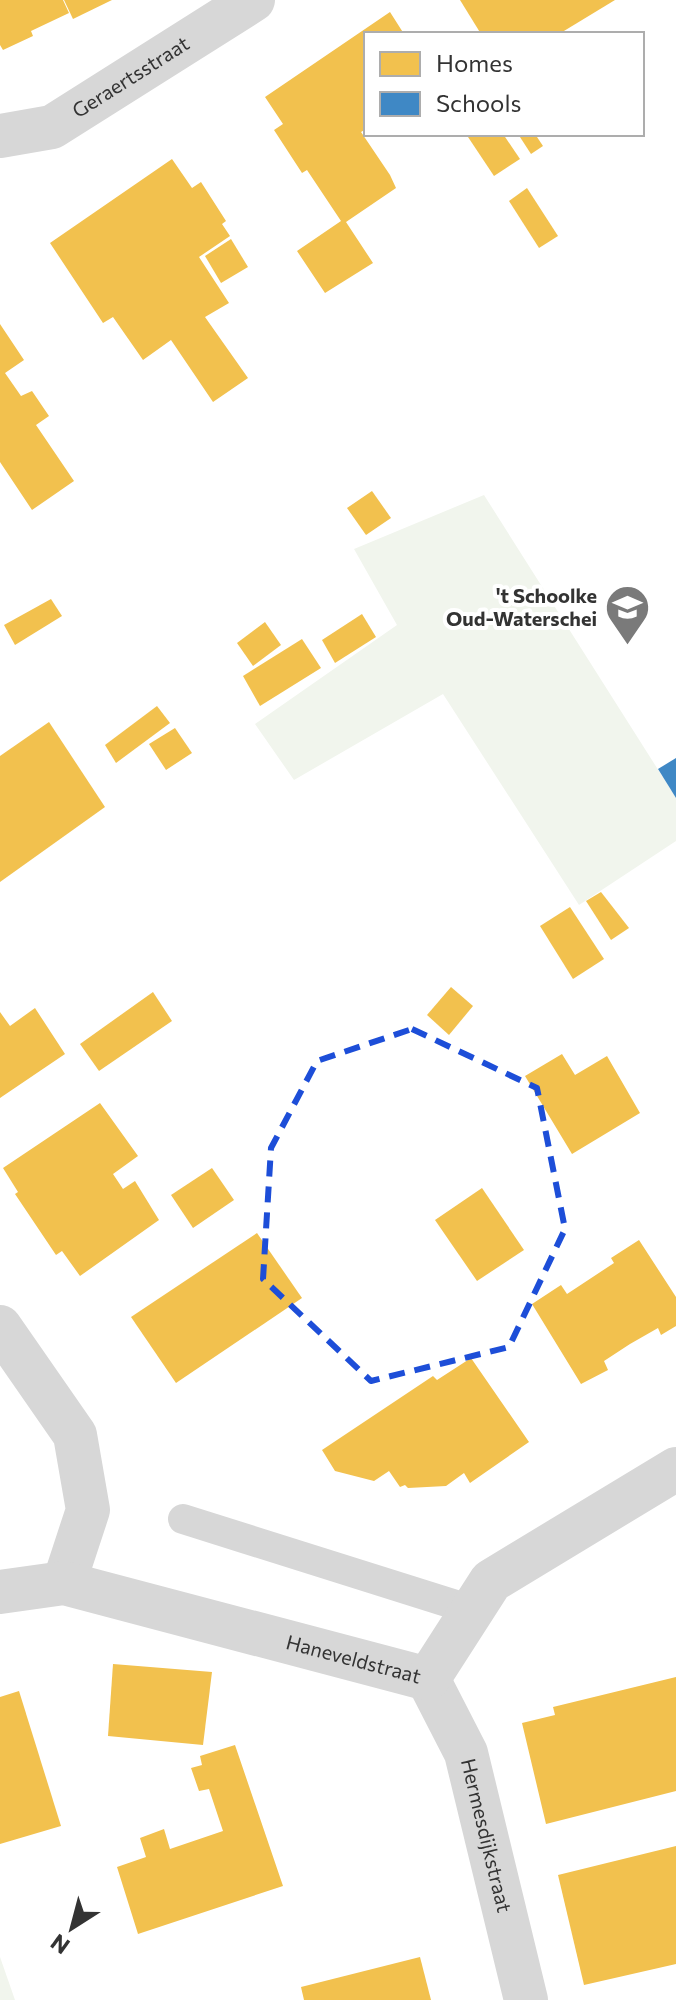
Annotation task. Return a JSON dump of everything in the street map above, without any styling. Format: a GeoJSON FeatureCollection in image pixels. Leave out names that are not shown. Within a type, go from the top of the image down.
{"type":"FeatureCollection","features":[{"type":"Feature","properties":{"kind":"street","name":"Geraertsstraat"},"geometry":{"type":"LineString","coordinates":[[0,136],[52,127],[253,0]]}},
{"type":"Feature","properties":{"kind":"street"},"geometry":{"type":"LineString","coordinates":[[0,1327],[75,1435],[88,1510],[64,1583]]}},
{"type":"Feature","properties":{"kind":"street","name":"Haneveldstraat"},"geometry":{"type":"LineString","coordinates":[[0,1592],[64,1583],[428,1679],[491,1581],[676,1469]]}},
{"type":"Feature","properties":{"kind":"street","name":"Hermesdijkstraat"},"geometry":{"type":"LineString","coordinates":[[428,1679],[466,1753],[526,2000]]}},
{"type":"Feature","properties":{"kind":"lane"},"geometry":{"type":"LineString","coordinates":[[183,1519],[472,1610]]}},
{"type":"Feature","properties":{"kind":"highlighted area"},"geometry":{"type":"Polygon","coordinates":[[[412,1029],[537,1088],[565,1229],[509,1347],[371,1381],[263,1279],[271,1148],[317,1061],[412,1029]]]}},
{"type":"Feature","properties":{"kind":"shaded area"},"geometry":{"type":"Polygon","coordinates":[[[484,495],[676,798],[676,841],[579,905],[443,694],[294,780],[255,724],[397,625],[354,549],[484,495]]]}},
{"type":"Feature","properties":{"kind":"shaded area"},"geometry":{"type":"Polygon","coordinates":[[[0,1957],[15,2000],[0,2000],[0,1957]]]}},
{"type":"Feature","properties":{"kind":"building: Homes"},"geometry":{"type":"Polygon","coordinates":[[[0,0],[63,0],[69,13],[31,31],[33,36],[3,50],[0,45],[0,0]]]}},
{"type":"Feature","properties":{"kind":"building: Homes"},"geometry":{"type":"Polygon","coordinates":[[[64,0],[112,0],[73,19],[64,0]]]}},
{"type":"Feature","properties":{"kind":"building: Homes"},"geometry":{"type":"Polygon","coordinates":[[[460,0],[615,0],[562,32],[480,32],[460,0]]]}},
{"type":"Feature","properties":{"kind":"building: Homes"},"geometry":{"type":"Polygon","coordinates":[[[390,12],[403,32],[364,32],[364,130],[361,132],[396,188],[346,222],[373,263],[325,293],[297,251],[341,221],[307,170],[302,173],[274,130],[283,124],[265,97],[390,12]]]}},
{"type":"Feature","properties":{"kind":"building: Homes"},"geometry":{"type":"Polygon","coordinates":[[[467,136],[504,136],[520,159],[494,176],[467,136]]]}},
{"type":"Feature","properties":{"kind":"building: Homes"},"geometry":{"type":"Polygon","coordinates":[[[519,136],[536,136],[543,146],[531,154],[519,136]]]}},
{"type":"Feature","properties":{"kind":"building: Homes"},"geometry":{"type":"Polygon","coordinates":[[[172,159],[192,188],[201,182],[226,221],[222,224],[230,236],[199,257],[229,303],[205,317],[248,378],[213,402],[171,340],[143,360],[113,317],[103,323],[50,243],[172,159]]]}},
{"type":"Feature","properties":{"kind":"building: Homes"},"geometry":{"type":"Polygon","coordinates":[[[527,188],[558,236],[539,248],[509,201],[527,188]]]}},
{"type":"Feature","properties":{"kind":"building: Homes"},"geometry":{"type":"Polygon","coordinates":[[[231,239],[248,267],[221,283],[205,256],[231,239]]]}},
{"type":"Feature","properties":{"kind":"building: Homes"},"geometry":{"type":"Polygon","coordinates":[[[0,324],[24,360],[5,373],[21,396],[32,391],[49,416],[36,425],[74,481],[32,510],[0,462],[0,324]]]}},
{"type":"Feature","properties":{"kind":"building: Homes"},"geometry":{"type":"Polygon","coordinates":[[[372,491],[391,518],[366,535],[347,508],[372,491]]]}},
{"type":"Feature","properties":{"kind":"building: Homes"},"geometry":{"type":"Polygon","coordinates":[[[51,599],[62,616],[15,645],[4,625],[51,599]]]}},
{"type":"Feature","properties":{"kind":"building: Homes"},"geometry":{"type":"Polygon","coordinates":[[[362,614],[376,637],[335,663],[322,640],[362,614]]]}},
{"type":"Feature","properties":{"kind":"building: Homes"},"geometry":{"type":"Polygon","coordinates":[[[265,622],[281,645],[253,666],[237,643],[265,622]]]}},
{"type":"Feature","properties":{"kind":"building: Homes"},"geometry":{"type":"Polygon","coordinates":[[[302,639],[321,668],[260,706],[243,676],[302,639]]]}},
{"type":"Feature","properties":{"kind":"building: Homes"},"geometry":{"type":"Polygon","coordinates":[[[157,706],[170,723],[116,763],[105,745],[157,706]]]}},
{"type":"Feature","properties":{"kind":"building: Homes"},"geometry":{"type":"Polygon","coordinates":[[[49,722],[105,807],[0,882],[0,756],[49,722]]]}},
{"type":"Feature","properties":{"kind":"building: Homes"},"geometry":{"type":"Polygon","coordinates":[[[175,728],[192,753],[166,770],[149,744],[175,728]]]}},
{"type":"Feature","properties":{"kind":"building: Homes"},"geometry":{"type":"Polygon","coordinates":[[[601,892],[629,928],[611,940],[586,901],[601,892]]]}},
{"type":"Feature","properties":{"kind":"building: Homes"},"geometry":{"type":"Polygon","coordinates":[[[570,907],[604,959],[573,979],[540,926],[570,907]]]}},
{"type":"Feature","properties":{"kind":"building: Homes"},"geometry":{"type":"Polygon","coordinates":[[[451,987],[473,1006],[449,1035],[427,1015],[451,987]]]}},
{"type":"Feature","properties":{"kind":"building: Homes"},"geometry":{"type":"Polygon","coordinates":[[[153,992],[172,1021],[99,1071],[80,1044],[153,992]]]}},
{"type":"Feature","properties":{"kind":"building: Homes"},"geometry":{"type":"Polygon","coordinates":[[[35,1008],[65,1054],[0,1098],[0,1012],[10,1026],[35,1008]]]}},
{"type":"Feature","properties":{"kind":"building: Homes"},"geometry":{"type":"Polygon","coordinates":[[[562,1054],[575,1075],[607,1056],[640,1113],[572,1154],[525,1076],[562,1054]]]}},
{"type":"Feature","properties":{"kind":"building: Homes"},"geometry":{"type":"Polygon","coordinates":[[[100,1103],[138,1156],[113,1174],[123,1189],[135,1181],[159,1220],[80,1276],[62,1251],[56,1255],[15,1194],[18,1192],[3,1168],[100,1103]]]}},
{"type":"Feature","properties":{"kind":"building: Homes"},"geometry":{"type":"Polygon","coordinates":[[[212,1168],[234,1200],[193,1228],[171,1195],[212,1168]]]}},
{"type":"Feature","properties":{"kind":"building: Homes"},"geometry":{"type":"Polygon","coordinates":[[[482,1188],[524,1250],[477,1281],[435,1220],[482,1188]]]}},
{"type":"Feature","properties":{"kind":"building: Homes"},"geometry":{"type":"Polygon","coordinates":[[[257,1233],[302,1298],[176,1383],[131,1317],[257,1233]]]}},
{"type":"Feature","properties":{"kind":"building: Homes"},"geometry":{"type":"Polygon","coordinates":[[[639,1240],[676,1297],[676,1326],[661,1335],[658,1328],[630,1344],[604,1361],[608,1370],[581,1384],[532,1304],[561,1285],[567,1294],[614,1263],[611,1258],[639,1240]]]}},
{"type":"Feature","properties":{"kind":"building: Homes"},"geometry":{"type":"Polygon","coordinates":[[[471,1358],[529,1442],[470,1483],[464,1473],[446,1486],[408,1488],[405,1485],[400,1487],[389,1471],[374,1481],[335,1471],[322,1450],[433,1376],[437,1380],[471,1358]]]}},
{"type":"Feature","properties":{"kind":"building: Homes"},"geometry":{"type":"Polygon","coordinates":[[[113,1664],[212,1672],[203,1745],[108,1736],[113,1664]]]}},
{"type":"Feature","properties":{"kind":"building: Homes"},"geometry":{"type":"Polygon","coordinates":[[[676,1677],[676,1791],[546,1824],[522,1723],[555,1715],[553,1707],[676,1677]]]}},
{"type":"Feature","properties":{"kind":"building: Homes"},"geometry":{"type":"Polygon","coordinates":[[[19,1691],[61,1826],[0,1844],[0,1697],[19,1691]]]}},
{"type":"Feature","properties":{"kind":"building: Homes"},"geometry":{"type":"Polygon","coordinates":[[[235,1745],[283,1886],[138,1934],[117,1867],[146,1857],[140,1838],[164,1829],[170,1849],[223,1831],[209,1789],[199,1791],[191,1768],[202,1765],[200,1756],[235,1745]]]}},
{"type":"Feature","properties":{"kind":"building: Homes"},"geometry":{"type":"Polygon","coordinates":[[[676,1846],[676,1964],[584,1985],[558,1875],[676,1846]]]}},
{"type":"Feature","properties":{"kind":"building: Homes"},"geometry":{"type":"Polygon","coordinates":[[[420,1957],[431,2000],[304,2000],[301,1987],[420,1957]]]}},
{"type":"Feature","properties":{"kind":"building: Schools"},"geometry":{"type":"Polygon","coordinates":[[[676,758],[676,798],[658,769],[676,758]]]}},
{"type":"Feature","properties":{"kind":"place","name":"'t Schoolke Oud-Waterschei"},"geometry":{"type":"Point","coordinates":[628,646]}}]}
